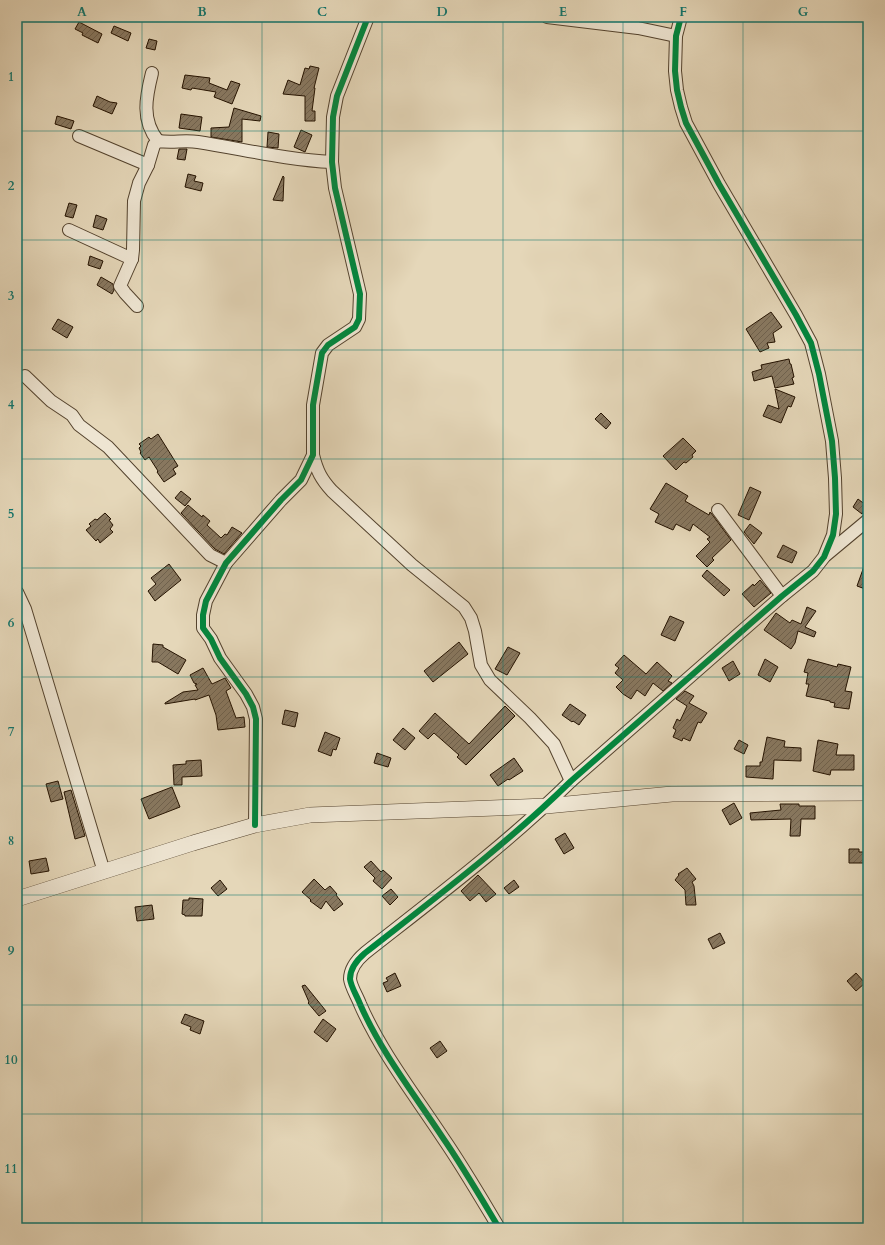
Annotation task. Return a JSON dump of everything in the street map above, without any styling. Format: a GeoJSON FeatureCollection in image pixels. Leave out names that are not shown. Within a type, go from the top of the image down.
{"type":"FeatureCollection","features":[{"type":"Feature","properties":{"kind":"street"},"geometry":{"type":"LineString","coordinates":[[368,17],[337,96],[333,117],[332,162],[335,188],[360,294],[359,319],[355,327],[334,340],[322,353],[313,405],[313,455],[317,470],[322,480],[332,491],[412,565],[464,607],[471,618],[475,631],[481,665],[490,680],[530,718],[554,744],[571,781]]}},
{"type":"Feature","properties":{"kind":"street"},"geometry":{"type":"LineString","coordinates":[[547,17],[638,28],[676,36]]}},
{"type":"Feature","properties":{"kind":"street"},"geometry":{"type":"LineString","coordinates":[[682,17],[676,36],[675,71],[677,90],[686,123],[718,184],[805,329],[815,356],[832,440],[835,478],[836,514],[832,535],[824,557]]}},
{"type":"Feature","properties":{"kind":"street"},"geometry":{"type":"LineString","coordinates":[[152,73],[148,90],[147,118],[152,133],[158,141],[196,142],[307,161],[332,162]]}},
{"type":"Feature","properties":{"kind":"street"},"geometry":{"type":"LineString","coordinates":[[79,136],[148,165]]}},
{"type":"Feature","properties":{"kind":"street"},"geometry":{"type":"LineString","coordinates":[[137,306],[120,286],[132,259],[134,250],[134,201],[139,183],[148,165],[154,145],[158,141]]}},
{"type":"Feature","properties":{"kind":"street"},"geometry":{"type":"LineString","coordinates":[[69,230],[132,259]]}},
{"type":"Feature","properties":{"kind":"street"},"geometry":{"type":"LineString","coordinates":[[25,376],[51,401],[72,415],[79,425],[108,447],[210,555],[226,563]]}},
{"type":"Feature","properties":{"kind":"street"},"geometry":{"type":"LineString","coordinates":[[255,824],[256,719],[253,707],[246,694],[220,658],[211,639],[203,628],[202,615],[206,601],[226,563],[281,500],[301,480],[313,455]]}},
{"type":"Feature","properties":{"kind":"street"},"geometry":{"type":"LineString","coordinates":[[718,510],[782,596]]}},
{"type":"Feature","properties":{"kind":"street"},"geometry":{"type":"LineString","coordinates":[[499,1228],[444,1139],[403,1080],[379,1042],[363,1011],[350,979],[355,965],[365,953],[450,887],[546,806],[571,781],[782,596],[814,571],[824,557],[868,520]]}},
{"type":"Feature","properties":{"kind":"street"},"geometry":{"type":"LineString","coordinates":[[17,592],[25,608],[104,872]]}},
{"type":"Feature","properties":{"kind":"street"},"geometry":{"type":"LineString","coordinates":[[17,899],[255,824],[310,815],[546,806],[672,794],[868,793]]}},
{"type":"Feature","properties":{"kind":"building"},"geometry":{"type":"Polygon","coordinates":[[[79,22],[102,34],[98,43],[82,35],[83,33],[75,29],[79,22]]]}},
{"type":"Feature","properties":{"kind":"building"},"geometry":{"type":"Polygon","coordinates":[[[114,26],[131,33],[128,41],[111,33],[114,26]]]}},
{"type":"Feature","properties":{"kind":"building"},"geometry":{"type":"Polygon","coordinates":[[[149,39],[157,41],[155,50],[146,48],[149,39]]]}},
{"type":"Feature","properties":{"kind":"building"},"geometry":{"type":"Polygon","coordinates":[[[310,66],[319,68],[314,88],[312,111],[315,111],[315,121],[305,121],[305,96],[283,94],[288,80],[300,85],[305,68],[309,69],[310,66]]]}},
{"type":"Feature","properties":{"kind":"building"},"geometry":{"type":"Polygon","coordinates":[[[185,75],[210,78],[209,83],[227,90],[231,81],[240,84],[232,104],[214,97],[216,92],[182,88],[185,75]]]}},
{"type":"Feature","properties":{"kind":"building"},"geometry":{"type":"Polygon","coordinates":[[[97,96],[110,102],[117,103],[112,114],[93,106],[97,96]]]}},
{"type":"Feature","properties":{"kind":"building"},"geometry":{"type":"Polygon","coordinates":[[[234,108],[261,116],[260,121],[242,119],[242,142],[211,137],[211,128],[229,127],[234,108]]]}},
{"type":"Feature","properties":{"kind":"building"},"geometry":{"type":"Polygon","coordinates":[[[181,114],[202,117],[200,131],[179,128],[181,114]]]}},
{"type":"Feature","properties":{"kind":"building"},"geometry":{"type":"Polygon","coordinates":[[[57,116],[74,121],[71,129],[55,124],[57,116]]]}},
{"type":"Feature","properties":{"kind":"building"},"geometry":{"type":"Polygon","coordinates":[[[301,130],[312,135],[305,152],[294,147],[301,130]]]}},
{"type":"Feature","properties":{"kind":"building"},"geometry":{"type":"Polygon","coordinates":[[[268,132],[279,134],[278,148],[267,147],[268,132]]]}},
{"type":"Feature","properties":{"kind":"building"},"geometry":{"type":"Polygon","coordinates":[[[179,149],[187,149],[185,160],[177,159],[179,149]]]}},
{"type":"Feature","properties":{"kind":"building"},"geometry":{"type":"Polygon","coordinates":[[[188,174],[196,176],[194,181],[203,183],[201,191],[185,187],[188,174]]]}},
{"type":"Feature","properties":{"kind":"building"},"geometry":{"type":"Polygon","coordinates":[[[283,176],[283,201],[273,200],[283,176]]]}},
{"type":"Feature","properties":{"kind":"building"},"geometry":{"type":"Polygon","coordinates":[[[69,203],[77,205],[73,218],[65,216],[69,203]]]}},
{"type":"Feature","properties":{"kind":"building"},"geometry":{"type":"Polygon","coordinates":[[[96,215],[107,219],[103,230],[93,227],[96,215]]]}},
{"type":"Feature","properties":{"kind":"building"},"geometry":{"type":"Polygon","coordinates":[[[90,256],[103,261],[100,269],[88,265],[90,256]]]}},
{"type":"Feature","properties":{"kind":"building"},"geometry":{"type":"Polygon","coordinates":[[[101,277],[113,284],[114,290],[112,294],[97,285],[101,277]]]}},
{"type":"Feature","properties":{"kind":"building"},"geometry":{"type":"Polygon","coordinates":[[[771,312],[782,327],[773,333],[775,342],[767,343],[769,348],[760,352],[746,329],[771,312]]]}},
{"type":"Feature","properties":{"kind":"building"},"geometry":{"type":"Polygon","coordinates":[[[58,319],[73,327],[67,338],[52,329],[58,319]]]}},
{"type":"Feature","properties":{"kind":"building"},"geometry":{"type":"Polygon","coordinates":[[[789,359],[794,377],[792,378],[794,384],[775,388],[772,376],[754,381],[752,372],[762,369],[761,365],[789,359]]]}},
{"type":"Feature","properties":{"kind":"building"},"geometry":{"type":"Polygon","coordinates":[[[775,389],[795,397],[791,407],[788,406],[781,423],[763,416],[768,405],[779,409],[775,389]]]}},
{"type":"Feature","properties":{"kind":"building"},"geometry":{"type":"Polygon","coordinates":[[[601,413],[611,423],[606,429],[595,419],[601,413]]]}},
{"type":"Feature","properties":{"kind":"building"},"geometry":{"type":"Polygon","coordinates":[[[158,434],[178,466],[173,469],[176,474],[164,482],[149,457],[145,460],[140,453],[139,448],[141,446],[139,444],[149,437],[151,439],[158,434]]]}},
{"type":"Feature","properties":{"kind":"building"},"geometry":{"type":"Polygon","coordinates":[[[683,438],[696,451],[692,455],[693,457],[686,463],[684,462],[676,470],[663,456],[683,438]]]}},
{"type":"Feature","properties":{"kind":"building"},"geometry":{"type":"Polygon","coordinates":[[[666,483],[688,496],[685,501],[709,515],[710,512],[731,540],[712,558],[714,560],[707,567],[696,556],[710,542],[707,539],[710,537],[693,524],[690,531],[676,524],[673,530],[655,522],[659,514],[650,509],[666,483]]]}},
{"type":"Feature","properties":{"kind":"building"},"geometry":{"type":"Polygon","coordinates":[[[750,487],[761,492],[749,520],[738,515],[750,487]]]}},
{"type":"Feature","properties":{"kind":"building"},"geometry":{"type":"Polygon","coordinates":[[[181,491],[191,499],[185,506],[175,498],[181,491]]]}},
{"type":"Feature","properties":{"kind":"building"},"geometry":{"type":"Polygon","coordinates":[[[858,499],[867,506],[862,514],[853,507],[858,499]]]}},
{"type":"Feature","properties":{"kind":"building"},"geometry":{"type":"Polygon","coordinates":[[[188,505],[202,517],[203,515],[210,521],[207,525],[221,538],[225,534],[227,535],[232,527],[242,533],[224,554],[215,549],[181,513],[188,505]]]}},
{"type":"Feature","properties":{"kind":"building"},"geometry":{"type":"Polygon","coordinates":[[[105,513],[111,519],[109,520],[113,525],[110,529],[113,532],[100,543],[98,539],[96,541],[86,530],[91,526],[89,524],[95,519],[97,520],[105,513]]]}},
{"type":"Feature","properties":{"kind":"building"},"geometry":{"type":"Polygon","coordinates":[[[750,524],[762,533],[754,544],[744,532],[750,524]]]}},
{"type":"Feature","properties":{"kind":"building"},"geometry":{"type":"Polygon","coordinates":[[[783,545],[797,552],[792,563],[777,557],[783,545]]]}},
{"type":"Feature","properties":{"kind":"building"},"geometry":{"type":"Polygon","coordinates":[[[868,558],[868,590],[857,586],[868,558]]]}},
{"type":"Feature","properties":{"kind":"building"},"geometry":{"type":"Polygon","coordinates":[[[169,564],[181,580],[155,601],[148,591],[156,584],[151,578],[169,564]]]}},
{"type":"Feature","properties":{"kind":"building"},"geometry":{"type":"Polygon","coordinates":[[[707,570],[730,590],[724,596],[702,576],[707,570]]]}},
{"type":"Feature","properties":{"kind":"building"},"geometry":{"type":"Polygon","coordinates":[[[760,580],[771,593],[754,607],[742,594],[760,580]]]}},
{"type":"Feature","properties":{"kind":"building"},"geometry":{"type":"Polygon","coordinates":[[[807,607],[816,611],[805,627],[816,632],[814,637],[798,631],[795,643],[791,649],[764,630],[776,613],[790,623],[792,620],[801,624],[807,607]]]}},
{"type":"Feature","properties":{"kind":"building"},"geometry":{"type":"Polygon","coordinates":[[[670,616],[684,622],[675,641],[661,635],[670,616]]]}},
{"type":"Feature","properties":{"kind":"building"},"geometry":{"type":"Polygon","coordinates":[[[459,642],[468,654],[433,682],[424,671],[459,642]]]}},
{"type":"Feature","properties":{"kind":"building"},"geometry":{"type":"Polygon","coordinates":[[[153,644],[163,645],[163,647],[186,660],[178,674],[158,662],[152,662],[153,644]]]}},
{"type":"Feature","properties":{"kind":"building"},"geometry":{"type":"Polygon","coordinates":[[[508,647],[520,653],[507,675],[495,669],[508,647]]]}},
{"type":"Feature","properties":{"kind":"building"},"geometry":{"type":"Polygon","coordinates":[[[624,655],[646,674],[657,662],[672,676],[668,681],[672,683],[663,691],[653,683],[645,696],[637,690],[631,699],[616,687],[623,680],[615,673],[619,668],[615,665],[624,655]]]}},
{"type":"Feature","properties":{"kind":"building"},"geometry":{"type":"Polygon","coordinates":[[[765,659],[778,667],[770,682],[758,675],[765,659]]]}},
{"type":"Feature","properties":{"kind":"building"},"geometry":{"type":"Polygon","coordinates":[[[808,659],[837,667],[838,664],[851,667],[845,691],[852,692],[849,709],[834,707],[835,703],[830,701],[806,696],[809,684],[806,684],[808,673],[804,672],[808,659]]]}},
{"type":"Feature","properties":{"kind":"building"},"geometry":{"type":"Polygon","coordinates":[[[733,661],[740,674],[729,681],[722,668],[733,661]]]}},
{"type":"Feature","properties":{"kind":"building"},"geometry":{"type":"Polygon","coordinates":[[[203,668],[212,684],[225,678],[231,688],[226,691],[236,718],[244,717],[245,727],[218,730],[216,715],[209,695],[195,700],[165,704],[183,692],[198,690],[195,685],[197,684],[194,683],[190,675],[203,668]]]}},
{"type":"Feature","properties":{"kind":"building"},"geometry":{"type":"Polygon","coordinates":[[[685,691],[694,696],[689,703],[707,713],[701,723],[698,722],[690,741],[683,738],[682,741],[673,737],[676,730],[673,728],[677,719],[680,721],[687,706],[676,699],[685,691]]]}},
{"type":"Feature","properties":{"kind":"building"},"geometry":{"type":"Polygon","coordinates":[[[570,704],[586,715],[579,725],[562,715],[570,704]]]}},
{"type":"Feature","properties":{"kind":"building"},"geometry":{"type":"Polygon","coordinates":[[[505,706],[515,716],[466,765],[457,757],[459,755],[434,733],[428,739],[419,731],[435,713],[469,744],[505,706]]]}},
{"type":"Feature","properties":{"kind":"building"},"geometry":{"type":"Polygon","coordinates":[[[285,710],[298,713],[295,727],[282,724],[285,710]]]}},
{"type":"Feature","properties":{"kind":"building"},"geometry":{"type":"Polygon","coordinates":[[[403,728],[415,738],[405,750],[393,740],[403,728]]]}},
{"type":"Feature","properties":{"kind":"building"},"geometry":{"type":"Polygon","coordinates":[[[325,732],[340,738],[336,750],[333,749],[331,756],[318,751],[325,732]]]}},
{"type":"Feature","properties":{"kind":"building"},"geometry":{"type":"Polygon","coordinates":[[[767,737],[785,741],[784,747],[801,748],[801,761],[774,760],[773,779],[746,777],[746,766],[760,766],[767,737]]]}},
{"type":"Feature","properties":{"kind":"building"},"geometry":{"type":"Polygon","coordinates":[[[739,740],[748,745],[744,754],[734,749],[739,740]]]}},
{"type":"Feature","properties":{"kind":"building"},"geometry":{"type":"Polygon","coordinates":[[[818,740],[838,744],[836,755],[854,755],[854,770],[831,770],[830,775],[813,771],[818,740]]]}},
{"type":"Feature","properties":{"kind":"building"},"geometry":{"type":"Polygon","coordinates":[[[377,753],[391,758],[388,767],[374,763],[377,753]]]}},
{"type":"Feature","properties":{"kind":"building"},"geometry":{"type":"Polygon","coordinates":[[[514,758],[523,771],[498,786],[490,775],[514,758]]]}},
{"type":"Feature","properties":{"kind":"building"},"geometry":{"type":"Polygon","coordinates":[[[201,760],[202,776],[182,777],[182,785],[174,785],[173,765],[186,764],[186,761],[201,760]]]}},
{"type":"Feature","properties":{"kind":"building"},"geometry":{"type":"Polygon","coordinates":[[[58,781],[63,799],[51,802],[46,784],[58,781]]]}},
{"type":"Feature","properties":{"kind":"building"},"geometry":{"type":"Polygon","coordinates":[[[172,787],[180,807],[149,819],[141,799],[172,787]]]}},
{"type":"Feature","properties":{"kind":"building"},"geometry":{"type":"Polygon","coordinates":[[[71,790],[85,836],[75,839],[64,792],[71,790]]]}},
{"type":"Feature","properties":{"kind":"building"},"geometry":{"type":"Polygon","coordinates":[[[734,803],[742,818],[730,825],[722,810],[734,803]]]}},
{"type":"Feature","properties":{"kind":"building"},"geometry":{"type":"Polygon","coordinates":[[[780,804],[815,806],[815,819],[801,819],[800,836],[790,836],[791,819],[751,820],[750,813],[781,810],[780,804]]]}},
{"type":"Feature","properties":{"kind":"building"},"geometry":{"type":"Polygon","coordinates":[[[565,833],[574,848],[564,854],[555,839],[565,833]]]}},
{"type":"Feature","properties":{"kind":"building"},"geometry":{"type":"Polygon","coordinates":[[[849,849],[859,849],[859,852],[868,852],[868,863],[849,863],[849,849]]]}},
{"type":"Feature","properties":{"kind":"building"},"geometry":{"type":"Polygon","coordinates":[[[46,858],[49,871],[31,874],[29,861],[46,858]]]}},
{"type":"Feature","properties":{"kind":"building"},"geometry":{"type":"Polygon","coordinates":[[[371,861],[381,872],[383,870],[392,878],[382,889],[373,881],[375,878],[364,867],[371,861]]]}},
{"type":"Feature","properties":{"kind":"building"},"geometry":{"type":"Polygon","coordinates":[[[687,868],[696,879],[692,882],[694,886],[696,905],[686,905],[685,890],[675,880],[679,875],[678,874],[687,868]]]}},
{"type":"Feature","properties":{"kind":"building"},"geometry":{"type":"Polygon","coordinates":[[[478,875],[496,894],[486,902],[479,893],[470,901],[461,891],[478,875]]]}},
{"type":"Feature","properties":{"kind":"building"},"geometry":{"type":"Polygon","coordinates":[[[314,879],[325,890],[330,886],[343,904],[334,911],[326,901],[321,909],[310,901],[311,900],[302,892],[314,879]]]}},
{"type":"Feature","properties":{"kind":"building"},"geometry":{"type":"Polygon","coordinates":[[[220,880],[227,889],[218,896],[211,888],[220,880]]]}},
{"type":"Feature","properties":{"kind":"building"},"geometry":{"type":"Polygon","coordinates":[[[514,880],[519,887],[509,894],[504,888],[514,880]]]}},
{"type":"Feature","properties":{"kind":"building"},"geometry":{"type":"Polygon","coordinates":[[[391,889],[398,897],[390,905],[382,896],[391,889]]]}},
{"type":"Feature","properties":{"kind":"building"},"geometry":{"type":"Polygon","coordinates":[[[189,898],[203,899],[202,916],[185,916],[182,914],[183,900],[189,900],[189,898]]]}},
{"type":"Feature","properties":{"kind":"building"},"geometry":{"type":"Polygon","coordinates":[[[152,905],[154,919],[137,921],[135,907],[152,905]]]}},
{"type":"Feature","properties":{"kind":"building"},"geometry":{"type":"Polygon","coordinates":[[[720,933],[725,943],[713,949],[708,939],[720,933]]]}},
{"type":"Feature","properties":{"kind":"building"},"geometry":{"type":"Polygon","coordinates":[[[395,973],[401,986],[387,992],[383,983],[388,981],[386,978],[395,973]]]}},
{"type":"Feature","properties":{"kind":"building"},"geometry":{"type":"Polygon","coordinates":[[[856,973],[865,983],[856,991],[847,981],[856,973]]]}},
{"type":"Feature","properties":{"kind":"building"},"geometry":{"type":"Polygon","coordinates":[[[305,985],[326,1011],[319,1016],[308,1003],[309,1002],[302,986],[305,985]]]}},
{"type":"Feature","properties":{"kind":"building"},"geometry":{"type":"Polygon","coordinates":[[[185,1014],[204,1021],[200,1034],[190,1030],[191,1027],[181,1023],[185,1014]]]}},
{"type":"Feature","properties":{"kind":"building"},"geometry":{"type":"Polygon","coordinates":[[[323,1019],[336,1029],[327,1042],[314,1032],[323,1019]]]}},
{"type":"Feature","properties":{"kind":"building"},"geometry":{"type":"Polygon","coordinates":[[[440,1041],[447,1051],[437,1058],[430,1048],[440,1041]]]}},
{"type":"Feature","properties":{"kind":"cycle path"},"geometry":{"type":"LineString","coordinates":[[255,825],[256,719],[253,707],[246,694],[220,658],[211,639],[203,628],[203,615],[206,601],[226,563],[281,500],[301,480],[313,455],[313,405],[322,353],[328,345],[355,327],[359,319],[360,294],[335,188],[332,162],[333,117],[337,96],[368,17]]}},
{"type":"Feature","properties":{"kind":"cycle path"},"geometry":{"type":"LineString","coordinates":[[499,1228],[458,1160],[398,1072],[368,1022],[350,979],[353,968],[357,961],[365,953],[522,827],[571,781],[782,596],[813,571],[824,557],[833,535],[836,514],[832,441],[819,374],[811,343],[719,184],[686,123],[677,90],[675,71],[676,36],[681,17]]}}]}
